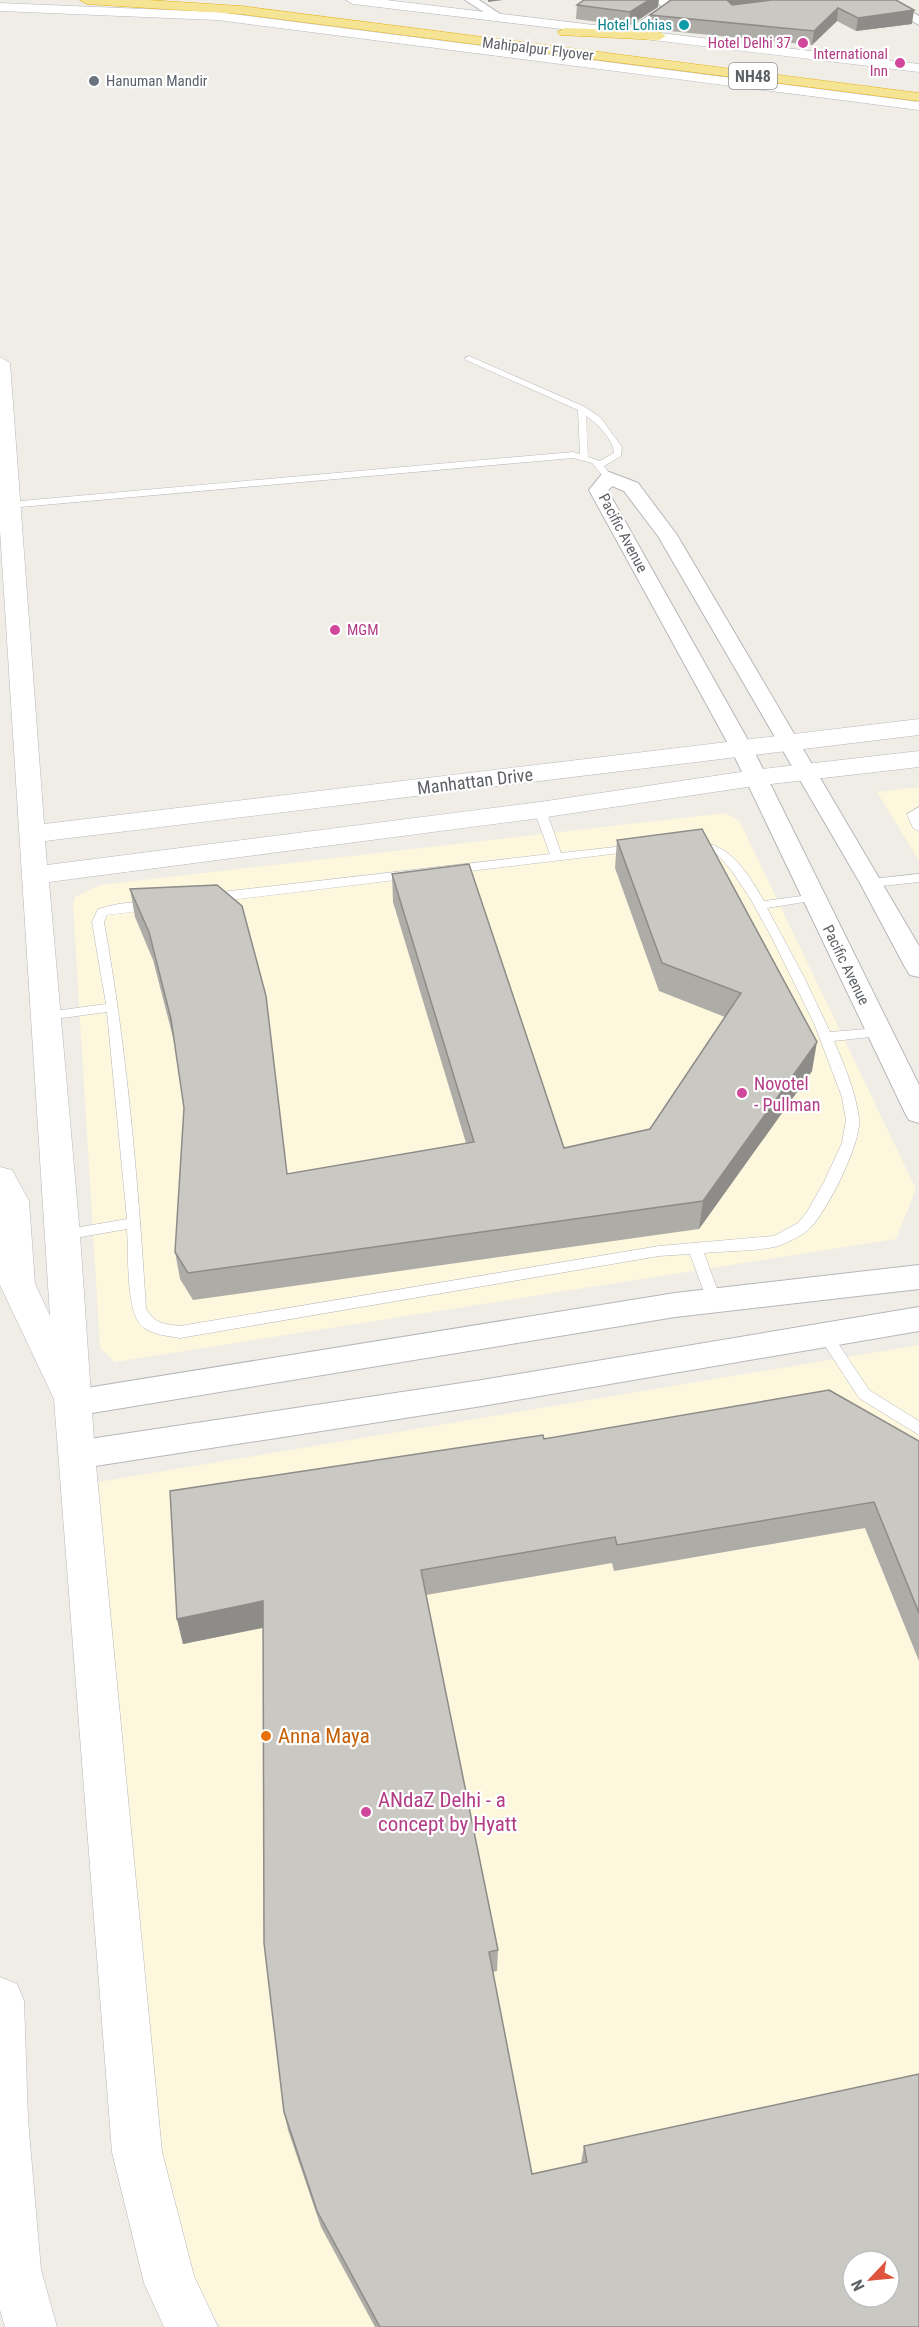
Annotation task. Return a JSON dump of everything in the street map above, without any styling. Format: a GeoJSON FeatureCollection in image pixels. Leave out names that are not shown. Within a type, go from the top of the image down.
{"type":"FeatureCollection","features":[{"type":"Feature","properties":{"kind":"highway","name":"NH48"},"geometry":{"type":"LineString","coordinates":[[87,0],[157,4]]}},
{"type":"Feature","properties":{"kind":"highway","name":"NH48"},"geometry":{"type":"LineString","coordinates":[[255,0],[518,31]]}},
{"type":"Feature","properties":{"kind":"highway"},"geometry":{"type":"LineString","coordinates":[[74,9],[157,4]]}},
{"type":"Feature","properties":{"kind":"highway","name":"Mahipalpur Flyover"},"geometry":{"type":"LineString","coordinates":[[157,4],[241,10],[919,97]]}},
{"type":"Feature","properties":{"kind":"highway"},"geometry":{"type":"LineString","coordinates":[[518,31],[659,36]]}},
{"type":"Feature","properties":{"kind":"highway","name":"Mahipalpur Flyover"},"geometry":{"type":"LineString","coordinates":[[518,31],[919,80]]}},
{"type":"Feature","properties":{"kind":"street"},"geometry":{"type":"LineString","coordinates":[[352,0],[919,68]]}},
{"type":"Feature","properties":{"kind":"street"},"geometry":{"type":"LineString","coordinates":[[471,0],[497,16]]}},
{"type":"Feature","properties":{"kind":"street"},"geometry":{"type":"LineString","coordinates":[[632,32],[669,7],[661,0]]}},
{"type":"Feature","properties":{"kind":"street"},"geometry":{"type":"LineString","coordinates":[[883,0],[918,20]]}},
{"type":"Feature","properties":{"kind":"street"},"geometry":{"type":"LineString","coordinates":[[0,7],[217,16],[919,106]]}},
{"type":"Feature","properties":{"kind":"street"},"geometry":{"type":"LineString","coordinates":[[8,24],[36,15],[74,9]]}},
{"type":"Feature","properties":{"kind":"street"},"geometry":{"type":"LineString","coordinates":[[0,363],[34,874],[63,1235],[76,1455],[137,2152],[170,2283],[192,2327]]}},
{"type":"Feature","properties":{"kind":"street","name":"Pacific Avenue"},"geometry":{"type":"LineString","coordinates":[[919,969],[872,883],[667,535],[631,487],[604,471],[598,490],[742,749],[754,778],[919,1113]]}},
{"type":"Feature","properties":{"kind":"street","name":"Manhattan Drive"},"geometry":{"type":"LineString","coordinates":[[32,834],[919,727]]}},
{"type":"Feature","properties":{"kind":"street","name":"Manhattan Drive"},"geometry":{"type":"LineString","coordinates":[[34,874],[540,810],[754,778],[919,759]]}},
{"type":"Feature","properties":{"kind":"street"},"geometry":{"type":"LineString","coordinates":[[0,1179],[12,1201],[17,1284],[74,1403]]}},
{"type":"Feature","properties":{"kind":"street"},"geometry":{"type":"LineString","coordinates":[[74,1403],[714,1300],[919,1277]]}},
{"type":"Feature","properties":{"kind":"street"},"geometry":{"type":"LineString","coordinates":[[76,1455],[482,1393],[919,1319]]}},
{"type":"Feature","properties":{"kind":"street"},"geometry":{"type":"LineString","coordinates":[[0,2001],[3,2120],[15,2270],[23,2327]]}},
{"type":"Feature","properties":{"kind":"street"},"geometry":{"type":"LineString","coordinates":[[15,2270],[31,2327]]}},
{"type":"Feature","properties":{"kind":"lane"},"geometry":{"type":"LineString","coordinates":[[9,505],[573,455],[584,457],[604,471],[618,454],[618,447],[597,419],[582,409],[469,358]]}},
{"type":"Feature","properties":{"kind":"lane"},"geometry":{"type":"LineString","coordinates":[[582,409],[584,457]]}},
{"type":"Feature","properties":{"kind":"lane"},"geometry":{"type":"LineString","coordinates":[[540,810],[557,859]]}},
{"type":"Feature","properties":{"kind":"lane"},"geometry":{"type":"LineString","coordinates":[[919,810],[913,814],[919,828]]}},
{"type":"Feature","properties":{"kind":"lane"},"geometry":{"type":"LineString","coordinates":[[687,842],[698,843],[722,852],[736,867],[762,905],[827,1037],[850,1107],[853,1134],[812,1216],[803,1227],[776,1241],[624,1256],[180,1332],[160,1329],[147,1323],[139,1310],[134,1223],[113,1007],[98,922],[102,912],[109,909],[557,859],[687,842]]}},
{"type":"Feature","properties":{"kind":"lane"},"geometry":{"type":"LineString","coordinates":[[872,883],[919,878]]}},
{"type":"Feature","properties":{"kind":"lane"},"geometry":{"type":"LineString","coordinates":[[762,905],[813,897]]}},
{"type":"Feature","properties":{"kind":"lane"},"geometry":{"type":"LineString","coordinates":[[47,1016],[113,1007]]}},
{"type":"Feature","properties":{"kind":"lane"},"geometry":{"type":"LineString","coordinates":[[827,1037],[879,1032]]}},
{"type":"Feature","properties":{"kind":"lane"},"geometry":{"type":"LineString","coordinates":[[63,1235],[134,1223]]}},
{"type":"Feature","properties":{"kind":"lane"},"geometry":{"type":"LineString","coordinates":[[695,1248],[714,1300]]}},
{"type":"Feature","properties":{"kind":"lane"},"geometry":{"type":"LineString","coordinates":[[825,1335],[864,1394],[919,1429]]}},
{"type":"Feature","properties":{"kind":"shaded area"},"geometry":{"type":"Polygon","coordinates":[[[919,787],[919,861],[877,792],[919,787]]]}},
{"type":"Feature","properties":{"kind":"shaded area"},"geometry":{"type":"Polygon","coordinates":[[[725,813],[739,820],[916,1189],[896,1239],[115,1362],[100,1348],[73,905],[75,897],[100,885],[725,813]]]}},
{"type":"Feature","properties":{"kind":"shaded area"},"geometry":{"type":"Polygon","coordinates":[[[919,1345],[919,2327],[221,2327],[205,2303],[161,2200],[86,1484],[919,1345]]]}},
{"type":"Feature","properties":{"kind":"building"},"geometry":{"type":"Polygon","coordinates":[[[584,0],[649,0],[630,12],[577,5],[584,0]]]}},
{"type":"Feature","properties":{"kind":"building"},"geometry":{"type":"Polygon","coordinates":[[[671,0],[727,0],[732,5],[772,0],[896,0],[914,10],[858,18],[838,8],[814,31],[650,15],[671,0]]]}},
{"type":"Feature","properties":{"kind":"building","name":"Novotel - Pullman"},"geometry":{"type":"Polygon","coordinates":[[[702,829],[817,1042],[703,1201],[188,1273],[175,1252],[184,1108],[171,1019],[149,932],[130,889],[217,885],[242,906],[266,996],[287,1174],[474,1142],[392,874],[469,864],[564,1148],[650,1129],[741,993],[662,963],[617,840],[702,829]]]}},
{"type":"Feature","properties":{"kind":"building","name":"ANdaZ Delhi - a concept by Hyatt"},"geometry":{"type":"Polygon","coordinates":[[[829,1390],[919,1441],[919,1613],[874,1502],[617,1545],[615,1537],[421,1570],[498,1950],[489,1952],[532,2174],[587,2162],[584,2146],[919,2074],[919,2327],[380,2327],[317,2211],[284,2112],[264,1943],[263,1601],[177,1619],[170,1491],[543,1435],[544,1439],[829,1390]]]}},
{"type":"Feature","properties":{"kind":"place","name":"Hotel Lohias"},"geometry":{"type":"Point","coordinates":[684,25]}},
{"type":"Feature","properties":{"kind":"place","name":"Hotel Delhi 37"},"geometry":{"type":"Point","coordinates":[803,43]}},
{"type":"Feature","properties":{"kind":"place","name":"International Inn"},"geometry":{"type":"Point","coordinates":[900,63]}},
{"type":"Feature","properties":{"kind":"place","name":"Hanuman Mandir"},"geometry":{"type":"Point","coordinates":[94,81]}},
{"type":"Feature","properties":{"kind":"place","name":"MGM"},"geometry":{"type":"Point","coordinates":[335,630]}},
{"type":"Feature","properties":{"kind":"place","name":"Novotel - Pullman"},"geometry":{"type":"Point","coordinates":[742,1093]}},
{"type":"Feature","properties":{"kind":"place","name":"Anna Maya"},"geometry":{"type":"Point","coordinates":[266,1736]}},
{"type":"Feature","properties":{"kind":"place","name":"ANdaZ Delhi - a concept by Hyatt"},"geometry":{"type":"Point","coordinates":[366,1812]}}]}
